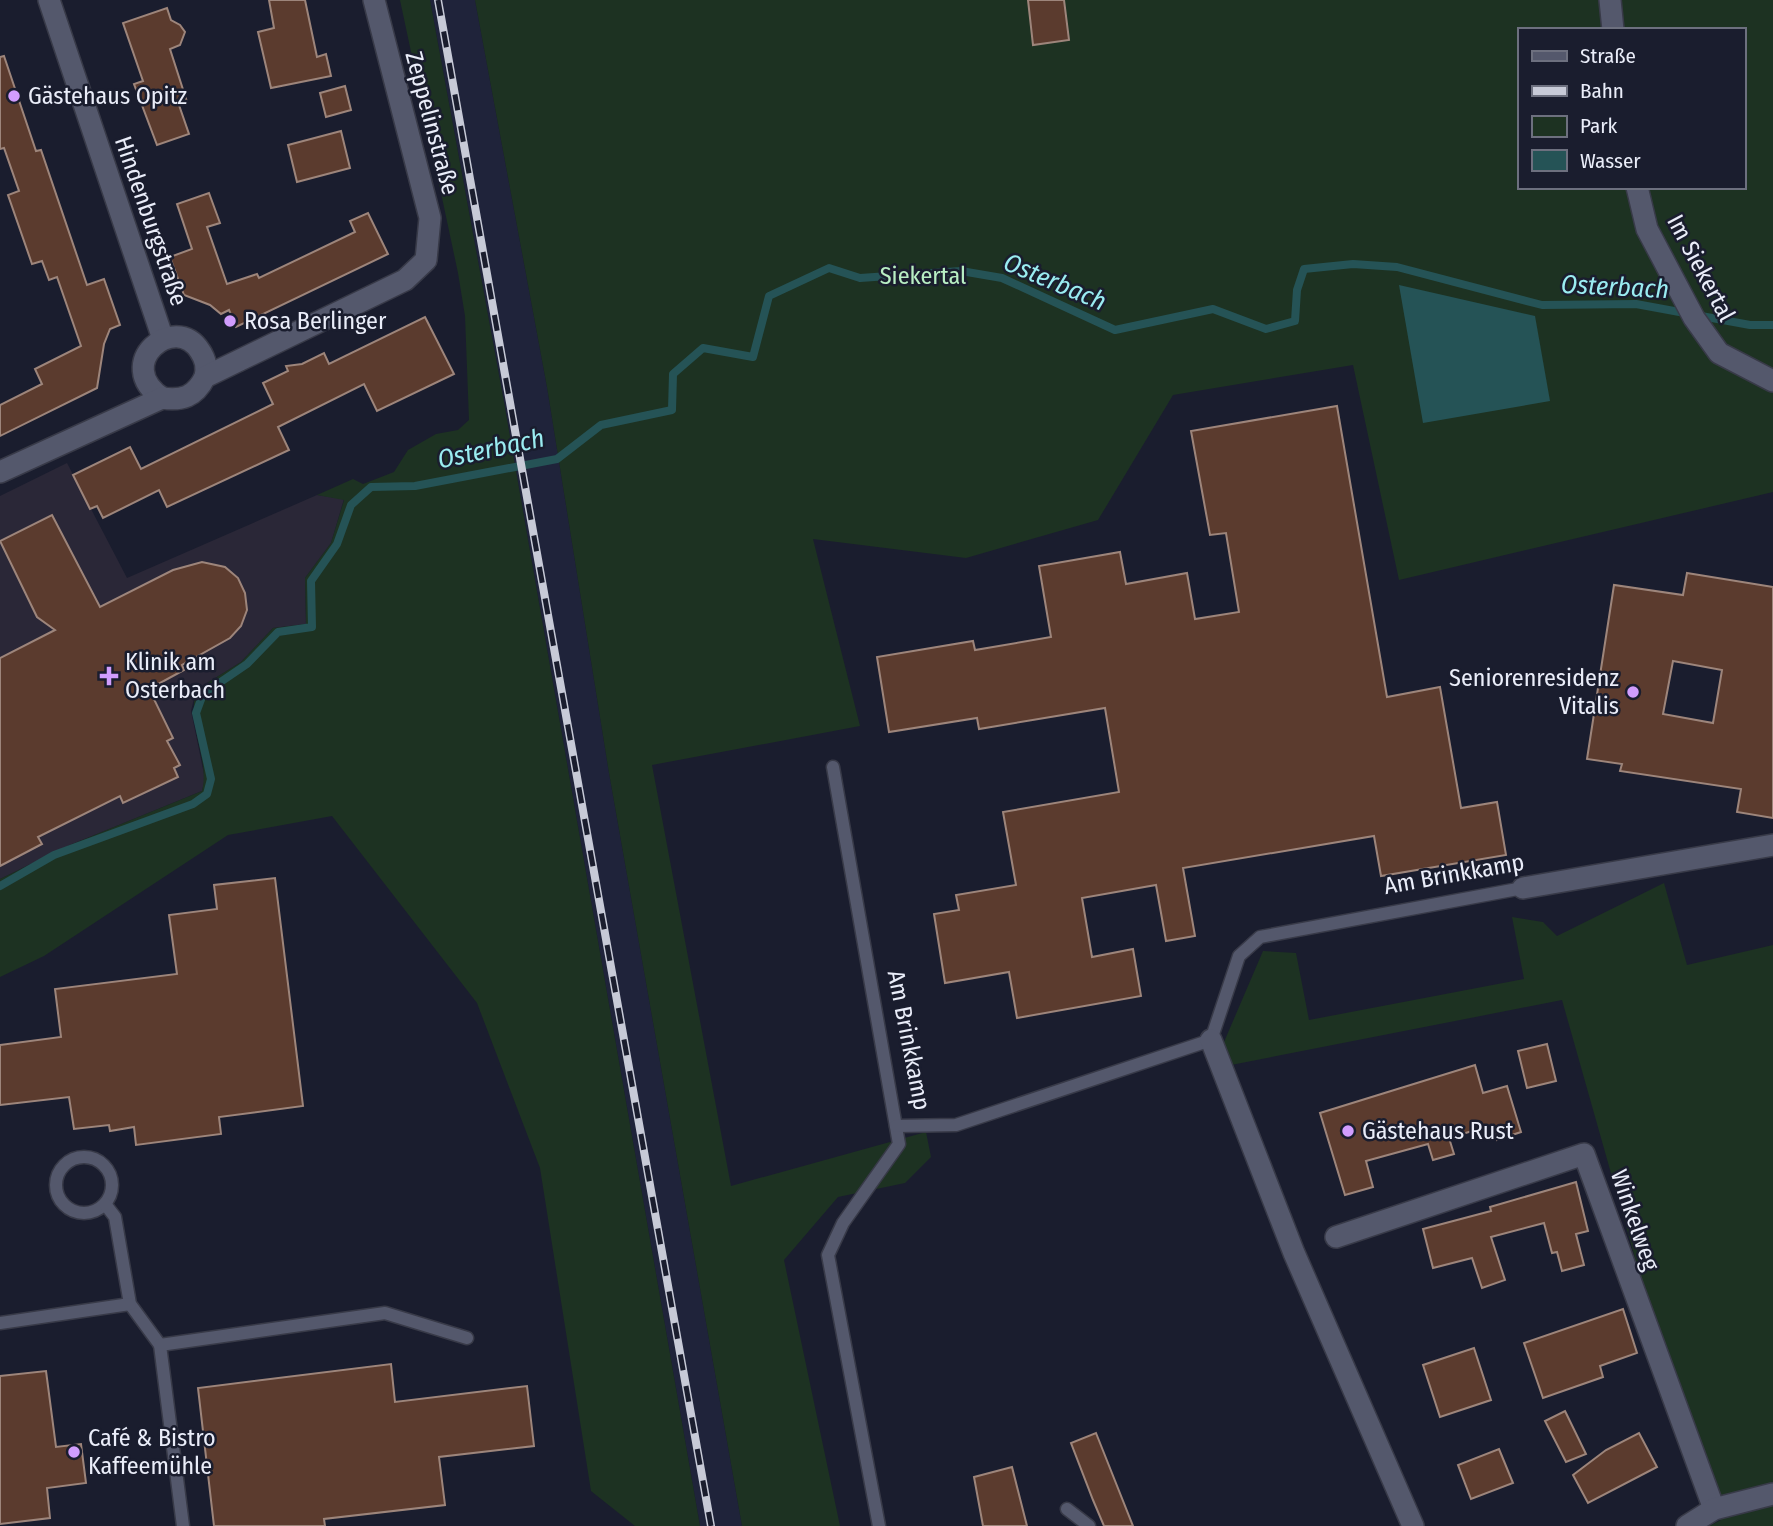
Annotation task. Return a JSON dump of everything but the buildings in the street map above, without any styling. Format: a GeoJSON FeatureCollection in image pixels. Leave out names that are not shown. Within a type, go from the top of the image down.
{"type":"FeatureCollection","features":[{"type":"Feature","properties":{"kind":"street","name":"Hindenburgstraße"},"geometry":{"type":"LineString","coordinates":[[49,0],[163,339]]}},
{"type":"Feature","properties":{"kind":"street","name":"Zeppelinstraße"},"geometry":{"type":"LineString","coordinates":[[205,377],[405,280],[426,260],[430,218],[374,0]]}},
{"type":"Feature","properties":{"kind":"street"},"geometry":{"type":"LineString","coordinates":[[1611,0],[1613,28]]}},
{"type":"Feature","properties":{"kind":"street","name":"Im Siekertal"},"geometry":{"type":"LineString","coordinates":[[1637,189],[1647,229],[1694,318],[1719,353],[1773,381]]}},
{"type":"Feature","properties":{"kind":"street","name":"Hindenburgstraße"},"geometry":{"type":"LineString","coordinates":[[162,398],[145,380],[143,368],[153,345],[163,339],[177,337],[197,346],[204,358],[205,377]]}},
{"type":"Feature","properties":{"kind":"street"},"geometry":{"type":"LineString","coordinates":[[0,472],[162,398],[186,398],[196,391],[205,377]]}},
{"type":"Feature","properties":{"kind":"street","name":"Am Brinkkamp"},"geometry":{"type":"LineString","coordinates":[[1523,888],[1773,845]]}},
{"type":"Feature","properties":{"kind":"street"},"geometry":{"type":"LineString","coordinates":[[1210,1040],[1294,1253],[1413,1526]]}},
{"type":"Feature","properties":{"kind":"street","name":"Winkelweg"},"geometry":{"type":"LineString","coordinates":[[1336,1237],[1584,1154],[1640,1314],[1714,1509]]}},
{"type":"Feature","properties":{"kind":"street"},"geometry":{"type":"LineString","coordinates":[[1687,1526],[1714,1509],[1773,1494]]}},
{"type":"Feature","properties":{"kind":"lane","name":"Am Brinkkamp"},"geometry":{"type":"LineString","coordinates":[[834,767],[897,1126],[956,1125],[1210,1040],[1239,956],[1260,937],[1523,888]]}},
{"type":"Feature","properties":{"kind":"lane"},"geometry":{"type":"LineString","coordinates":[[879,1526],[828,1255],[843,1223],[900,1144],[897,1126]]}},
{"type":"Feature","properties":{"kind":"lane"},"geometry":{"type":"LineString","coordinates":[[83,1156],[101,1162],[111,1177],[110,1196],[105,1204],[98,1209],[81,1212],[65,1205],[59,1198],[57,1179],[66,1163],[83,1156]]}},
{"type":"Feature","properties":{"kind":"lane"},"geometry":{"type":"LineString","coordinates":[[105,1204],[114,1217],[130,1304],[160,1345],[183,1526]]}},
{"type":"Feature","properties":{"kind":"lane"},"geometry":{"type":"LineString","coordinates":[[0,1323],[130,1304]]}},
{"type":"Feature","properties":{"kind":"lane"},"geometry":{"type":"LineString","coordinates":[[160,1345],[385,1313],[467,1338]]}},
{"type":"Feature","properties":{"kind":"lane"},"geometry":{"type":"LineString","coordinates":[[1067,1509],[1089,1526]]}},
{"type":"Feature","properties":{"kind":"shaded area"},"geometry":{"type":"Polygon","coordinates":[[[430,0],[475,0],[547,387],[609,773],[742,1526],[700,1526],[504,402],[430,0]]]}},
{"type":"Feature","properties":{"kind":"shaded area","name":"Klinik am Osterbach"},"geometry":{"type":"Polygon","coordinates":[[[67,463],[127,578],[317,495],[344,499],[331,543],[305,578],[306,624],[273,628],[241,662],[196,690],[191,711],[205,779],[202,791],[70,845],[0,879],[0,496],[67,463]]]}},
{"type":"Feature","properties":{"kind":"green space"},"geometry":{"type":"Polygon","coordinates":[[[400,0],[430,0],[504,402],[700,1526],[635,1526],[591,1491],[540,1168],[477,1003],[332,816],[228,835],[44,956],[0,977],[0,879],[70,845],[202,791],[203,767],[194,718],[196,690],[241,662],[273,628],[306,624],[305,578],[331,543],[344,500],[317,495],[353,479],[363,484],[394,472],[408,450],[436,434],[458,430],[469,420],[465,316],[458,273],[400,0]]]}},
{"type":"Feature","properties":{"kind":"green space","name":"Siekertal"},"geometry":{"type":"Polygon","coordinates":[[[475,0],[1773,0],[1773,492],[1399,580],[1353,365],[1173,395],[1098,520],[966,558],[813,539],[860,726],[652,765],[731,1186],[926,1132],[931,1157],[905,1183],[838,1197],[784,1260],[840,1526],[742,1526],[609,773],[547,387],[475,0]]]}},
{"type":"Feature","properties":{"kind":"green space"},"geometry":{"type":"Polygon","coordinates":[[[1664,883],[1687,965],[1773,945],[1773,1526],[1709,1526],[1721,1520],[1663,1357],[1562,1000],[1226,1066],[1218,1056],[1263,951],[1296,953],[1309,1020],[1524,979],[1512,917],[1543,922],[1557,936],[1664,883]]]}},
{"type":"Feature","properties":{"kind":"water"},"geometry":{"type":"Polygon","coordinates":[[[1399,285],[1535,316],[1550,401],[1423,423],[1399,285]]]}},
{"type":"Feature","properties":{"kind":"waterway","name":"Osterbach"},"geometry":{"type":"LineString","coordinates":[[0,886],[54,855],[193,804],[207,794],[211,779],[196,713],[203,694],[247,664],[278,632],[312,627],[311,581],[337,544],[351,505],[371,487],[415,486],[557,459],[601,425],[672,410],[673,374],[703,348],[753,357],[769,296],[829,268],[860,278],[961,271],[1002,278],[1115,330],[1213,309],[1266,329],[1295,321],[1297,290],[1304,269],[1353,264],[1397,267],[1542,305],[1636,304],[1750,325],[1773,325]]}},
{"type":"Feature","properties":{"kind":"railway"},"geometry":{"type":"LineString","coordinates":[[438,0],[711,1526]]}},
{"type":"Feature","properties":{"kind":"place","name":"Gästehaus Opitz"},"geometry":{"type":"Point","coordinates":[14,96]}},
{"type":"Feature","properties":{"kind":"place","name":"Rosa Berlinger"},"geometry":{"type":"Point","coordinates":[230,321]}},
{"type":"Feature","properties":{"kind":"place","name":"Klinik am Osterbach"},"geometry":{"type":"Point","coordinates":[109,676]}},
{"type":"Feature","properties":{"kind":"place","name":"Seniorenresidenz Vitalis"},"geometry":{"type":"Point","coordinates":[1633,692]}},
{"type":"Feature","properties":{"kind":"place","name":"Gästehaus Rust"},"geometry":{"type":"Point","coordinates":[1348,1131]}},
{"type":"Feature","properties":{"kind":"place","name":"Café & Bistro Kaffeemühle"},"geometry":{"type":"Point","coordinates":[74,1452]}}]}
